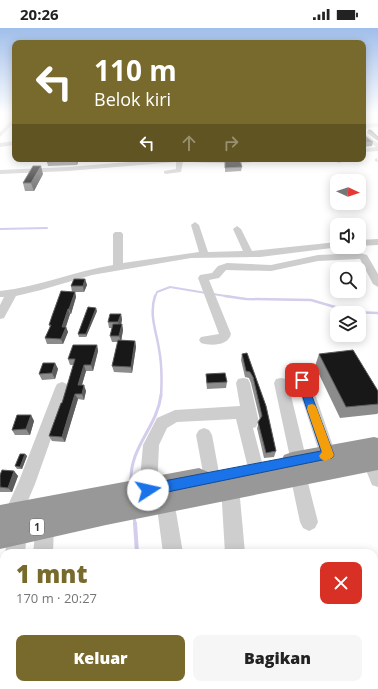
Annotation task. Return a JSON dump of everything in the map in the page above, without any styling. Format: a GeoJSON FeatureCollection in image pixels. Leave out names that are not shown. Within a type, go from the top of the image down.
{"type":"FeatureCollection","features":[{"type":"Feature","properties":{"kind":"highway","name":"1"},"geometry":{"type":"LineString","coordinates":[[16,527],[72,512],[298,468],[328,455],[376,461]]}},
{"type":"Feature","properties":{"kind":"highway","name":"1"},"geometry":{"type":"LineString","coordinates":[[221,483],[259,469],[298,468],[376,461]]}},
{"type":"Feature","properties":{"kind":"street"},"geometry":{"type":"LineString","coordinates":[[366,150],[378,149]]}},
{"type":"Feature","properties":{"kind":"street"},"geometry":{"type":"LineString","coordinates":[[60,170],[63,162]]}},
{"type":"Feature","properties":{"kind":"street"},"geometry":{"type":"LineString","coordinates":[[78,168],[79,162]]}},
{"type":"Feature","properties":{"kind":"street"},"geometry":{"type":"LineString","coordinates":[[1,172],[60,170],[165,162]]}},
{"type":"Feature","properties":{"kind":"street"},"geometry":{"type":"LineString","coordinates":[[166,172],[178,171],[180,162]]}},
{"type":"Feature","properties":{"kind":"street"},"geometry":{"type":"LineString","coordinates":[[1,172],[8,165]]}},
{"type":"Feature","properties":{"kind":"street"},"geometry":{"type":"LineString","coordinates":[[195,225],[204,254]]}},
{"type":"Feature","properties":{"kind":"street"},"geometry":{"type":"LineString","coordinates":[[237,229],[257,268]]}},
{"type":"Feature","properties":{"kind":"street"},"geometry":{"type":"LineString","coordinates":[[118,234],[118,267]]}},
{"type":"Feature","properties":{"kind":"street"},"geometry":{"type":"LineString","coordinates":[[366,243],[378,242]]}},
{"type":"Feature","properties":{"kind":"street"},"geometry":{"type":"LineString","coordinates":[[0,294],[36,288],[90,272],[204,254],[250,254],[330,247]]}},
{"type":"Feature","properties":{"kind":"street"},"geometry":{"type":"LineString","coordinates":[[205,340],[222,339],[225,336],[203,278],[204,276],[215,276],[222,268],[227,266],[271,268],[327,257],[360,256],[364,257],[377,280]]}},
{"type":"Feature","properties":{"kind":"street"},"geometry":{"type":"LineString","coordinates":[[0,315],[12,293]]}},
{"type":"Feature","properties":{"kind":"street"},"geometry":{"type":"LineString","coordinates":[[299,368],[328,455]]}},
{"type":"Feature","properties":{"kind":"street"},"geometry":{"type":"LineString","coordinates":[[243,383],[259,469]]}},
{"type":"Feature","properties":{"kind":"street"},"geometry":{"type":"LineString","coordinates":[[281,383],[309,522]]}},
{"type":"Feature","properties":{"kind":"street"},"geometry":{"type":"LineString","coordinates":[[39,549],[16,527],[26,484],[62,388]]}},
{"type":"Feature","properties":{"kind":"street"},"geometry":{"type":"LineString","coordinates":[[171,549],[149,497],[151,445],[162,423],[175,416],[242,412],[259,469]]}},
{"type":"Feature","properties":{"kind":"street"},"geometry":{"type":"LineString","coordinates":[[204,435],[221,483],[234,549]]}},
{"type":"Feature","properties":{"kind":"building"},"geometry":{"type":"Polygon","coordinates":[[[225,162],[241,162],[242,167],[225,168],[225,162]]]}},
{"type":"Feature","properties":{"kind":"building"},"geometry":{"type":"Polygon","coordinates":[[[33,166],[41,166],[31,183],[23,183],[33,166]]]}},
{"type":"Feature","properties":{"kind":"building"},"geometry":{"type":"Polygon","coordinates":[[[74,279],[85,279],[83,286],[71,286],[74,279]]]}},
{"type":"Feature","properties":{"kind":"building"},"geometry":{"type":"Polygon","coordinates":[[[61,291],[75,292],[62,327],[66,327],[61,339],[45,338],[51,325],[49,325],[61,291]]]}},
{"type":"Feature","properties":{"kind":"building"},"geometry":{"type":"Polygon","coordinates":[[[88,307],[96,308],[86,334],[78,334],[88,307]]]}},
{"type":"Feature","properties":{"kind":"building"},"geometry":{"type":"Polygon","coordinates":[[[110,314],[121,314],[118,322],[108,322],[110,314]]]}},
{"type":"Feature","properties":{"kind":"building"},"geometry":{"type":"Polygon","coordinates":[[[113,324],[122,324],[119,336],[110,336],[113,324]]]}},
{"type":"Feature","properties":{"kind":"building"},"geometry":{"type":"Polygon","coordinates":[[[118,340],[135,341],[131,367],[112,366],[118,340]]]}},
{"type":"Feature","properties":{"kind":"building"},"geometry":{"type":"Polygon","coordinates":[[[73,345],[97,345],[91,365],[84,365],[78,385],[84,385],[82,394],[75,394],[62,437],[49,436],[62,403],[75,359],[68,359],[73,345]]]}},
{"type":"Feature","properties":{"kind":"building"},"geometry":{"type":"Polygon","coordinates":[[[353,350],[378,391],[378,404],[346,407],[319,354],[353,350]]]}},
{"type":"Feature","properties":{"kind":"building"},"geometry":{"type":"Polygon","coordinates":[[[247,353],[266,406],[276,451],[266,453],[258,422],[262,416],[253,377],[250,372],[246,371],[242,354],[247,353]]]}},
{"type":"Feature","properties":{"kind":"building"},"geometry":{"type":"Polygon","coordinates":[[[43,363],[55,363],[52,373],[39,374],[43,363]]]}},
{"type":"Feature","properties":{"kind":"building"},"geometry":{"type":"Polygon","coordinates":[[[225,373],[227,382],[207,383],[206,374],[225,373]]]}},
{"type":"Feature","properties":{"kind":"building"},"geometry":{"type":"Polygon","coordinates":[[[17,415],[31,415],[26,429],[12,430],[17,415]]]}},
{"type":"Feature","properties":{"kind":"building"},"geometry":{"type":"Polygon","coordinates":[[[20,454],[25,454],[20,467],[15,466],[20,454]]]}},
{"type":"Feature","properties":{"kind":"building"},"geometry":{"type":"Polygon","coordinates":[[[2,470],[14,471],[8,488],[0,487],[0,475],[2,470]]]}},
{"type":"Feature","properties":{"kind":"waterway"},"geometry":{"type":"LineString","coordinates":[[0,229],[47,228]]}},
{"type":"Feature","properties":{"kind":"waterway"},"geometry":{"type":"LineString","coordinates":[[155,297],[157,292],[170,287],[206,293]]}},
{"type":"Feature","properties":{"kind":"waterway"},"geometry":{"type":"LineString","coordinates":[[213,294],[232,297]]}},
{"type":"Feature","properties":{"kind":"waterway"},"geometry":{"type":"LineString","coordinates":[[155,296],[153,303],[153,316],[161,361],[161,396]]}},
{"type":"Feature","properties":{"kind":"waterway"},"geometry":{"type":"LineString","coordinates":[[225,296],[232,297]]}},
{"type":"Feature","properties":{"kind":"waterway"},"geometry":{"type":"LineString","coordinates":[[232,297],[246,299],[311,300],[352,312],[378,313]]}},
{"type":"Feature","properties":{"kind":"waterway"},"geometry":{"type":"LineString","coordinates":[[131,483],[134,459],[154,418],[161,395]]}},
{"type":"Feature","properties":{"kind":"waterway"},"geometry":{"type":"LineString","coordinates":[[134,516],[135,524]]}},
{"type":"Feature","properties":{"kind":"waterway"},"geometry":{"type":"LineString","coordinates":[[135,523],[137,549]]}},
{"type":"Feature","properties":{"kind":"slow traffic"},"geometry":{"type":"LineString","coordinates":[[312,409],[328,455],[325,456]]}},
{"type":"Feature","properties":{"kind":"route"},"geometry":{"type":"LineString","coordinates":[[148,490],[299,462],[328,455],[302,380]]}}]}
